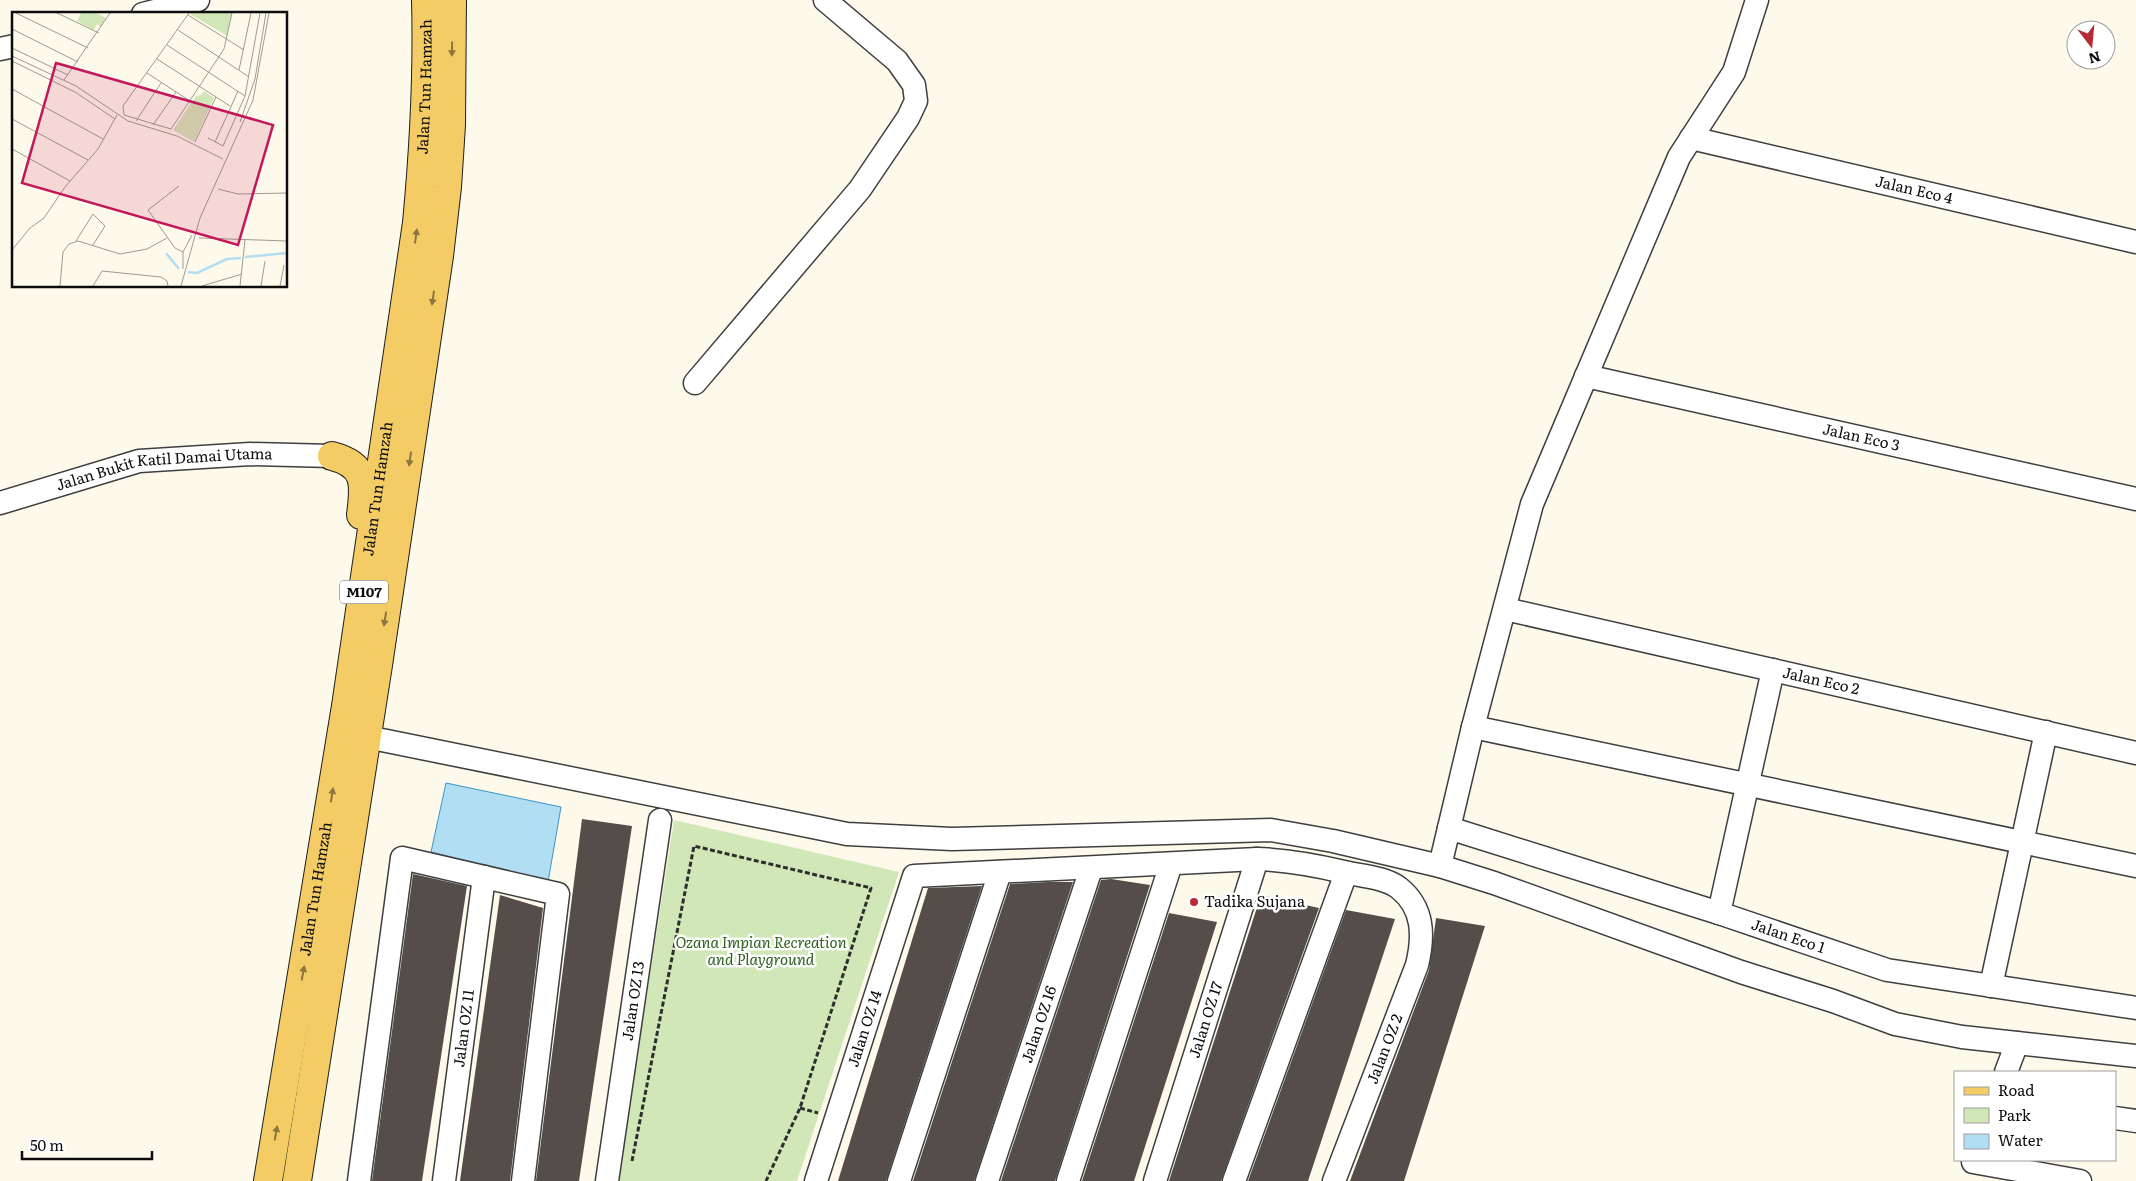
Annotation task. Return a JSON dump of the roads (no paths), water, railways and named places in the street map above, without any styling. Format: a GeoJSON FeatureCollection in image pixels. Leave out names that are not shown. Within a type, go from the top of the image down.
{"type":"FeatureCollection","features":[{"type":"Feature","properties":{"kind":"main road"},"geometry":{"type":"LineString","coordinates":[[414,0],[425,146]]}},
{"type":"Feature","properties":{"kind":"main road","name":"Jalan Tun Hamzah"},"geometry":{"type":"LineString","coordinates":[[268,1181],[346,706],[411,269],[425,146],[428,60],[426,0]]}},
{"type":"Feature","properties":{"kind":"main road","name":"Jalan Tun Hamzah"},"geometry":{"type":"LineString","coordinates":[[298,1181],[439,256],[447,187],[451,125],[452,0]]}},
{"type":"Feature","properties":{"kind":"main road"},"geometry":{"type":"LineString","coordinates":[[332,456],[355,451],[369,443],[376,432],[411,269]]}},
{"type":"Feature","properties":{"kind":"main road"},"geometry":{"type":"LineString","coordinates":[[332,456],[345,460],[356,467],[364,485],[352,600],[346,706]]}},
{"type":"Feature","properties":{"kind":"street"},"geometry":{"type":"LineString","coordinates":[[151,12],[198,0]]}},
{"type":"Feature","properties":{"kind":"street"},"geometry":{"type":"LineString","coordinates":[[695,383],[860,189],[908,118],[916,101],[914,85],[898,61],[825,0]]}},
{"type":"Feature","properties":{"kind":"street"},"geometry":{"type":"LineString","coordinates":[[1440,866],[1473,727],[1532,504],[1679,157],[1734,72],[1757,0]]}},
{"type":"Feature","properties":{"kind":"street","name":"Jalan Eco 4"},"geometry":{"type":"LineString","coordinates":[[1691,138],[2136,242]]}},
{"type":"Feature","properties":{"kind":"street","name":"Jalan Eco 3"},"geometry":{"type":"LineString","coordinates":[[1586,376],[2136,498]]}},
{"type":"Feature","properties":{"kind":"street","name":"Jalan Bukit Katil Damai Utama"},"geometry":{"type":"LineString","coordinates":[[0,503],[139,461],[250,454],[332,456]]}},
{"type":"Feature","properties":{"kind":"street","name":"Jalan Eco 2"},"geometry":{"type":"LineString","coordinates":[[1505,608],[2136,752]]}},
{"type":"Feature","properties":{"kind":"street"},"geometry":{"type":"LineString","coordinates":[[1719,913],[1773,670]]}},
{"type":"Feature","properties":{"kind":"street"},"geometry":{"type":"LineString","coordinates":[[1473,727],[2136,866]]}},
{"type":"Feature","properties":{"kind":"street"},"geometry":{"type":"LineString","coordinates":[[1991,986],[2046,732]]}},
{"type":"Feature","properties":{"kind":"street"},"geometry":{"type":"LineString","coordinates":[[367,737],[847,834],[952,839],[1271,830],[1333,841],[1440,866],[1494,883],[1741,972],[1833,1001],[1895,1024],[1962,1037],[2136,1056]]}},
{"type":"Feature","properties":{"kind":"street","name":"Jalan OZ 13"},"geometry":{"type":"LineString","coordinates":[[607,1181],[660,820]]}},
{"type":"Feature","properties":{"kind":"street","name":"Jalan Eco 1"},"geometry":{"type":"LineString","coordinates":[[1449,828],[1719,913],[1887,970],[2136,1008]]}},
{"type":"Feature","properties":{"kind":"street"},"geometry":{"type":"LineString","coordinates":[[359,1181],[402,858],[558,894],[523,1181]]}},
{"type":"Feature","properties":{"kind":"street"},"geometry":{"type":"LineString","coordinates":[[899,1181],[1000,872],[1091,869],[1257,859],[1303,863],[1346,873],[1234,1181]]}},
{"type":"Feature","properties":{"kind":"street","name":"Jalan OZ 17"},"geometry":{"type":"LineString","coordinates":[[1155,1181],[1257,859]]}},
{"type":"Feature","properties":{"kind":"street"},"geometry":{"type":"LineString","coordinates":[[1068,1181],[1171,864]]}},
{"type":"Feature","properties":{"kind":"street","name":"Jalan OZ 16"},"geometry":{"type":"LineString","coordinates":[[987,1181],[1091,869]]}},
{"type":"Feature","properties":{"kind":"street","name":"Jalan OZ 14"},"geometry":{"type":"LineString","coordinates":[[816,1181],[914,876],[1000,872]]}},
{"type":"Feature","properties":{"kind":"street","name":"Jalan OZ 2"},"geometry":{"type":"LineString","coordinates":[[1334,1181],[1416,964],[1422,931],[1418,914],[1398,887],[1383,881],[1346,873]]}},
{"type":"Feature","properties":{"kind":"street","name":"Jalan OZ 11"},"geometry":{"type":"LineString","coordinates":[[444,1181],[484,877]]}},
{"type":"Feature","properties":{"kind":"street"},"geometry":{"type":"LineString","coordinates":[[2006,1071],[2017,1043]]}},
{"type":"Feature","properties":{"kind":"street"},"geometry":{"type":"LineString","coordinates":[[2116,1118],[2136,1121]]}},
{"type":"Feature","properties":{"kind":"street"},"geometry":{"type":"LineString","coordinates":[[1971,1167],[2080,1181]]}},
{"type":"Feature","properties":{"kind":"water"},"geometry":{"type":"Polygon","coordinates":[[[446,783],[561,807],[548,882],[431,852],[446,783]]]}},
{"type":"Feature","properties":{"kind":"place","name":"Tadika Sujana"},"geometry":{"type":"Point","coordinates":[1194,902]}},
{"type":"Feature","properties":{"kind":"park label","name":"Ozana Impian Recreation and Playground"},"geometry":{"type":"Point","coordinates":[761,952]}}]}
